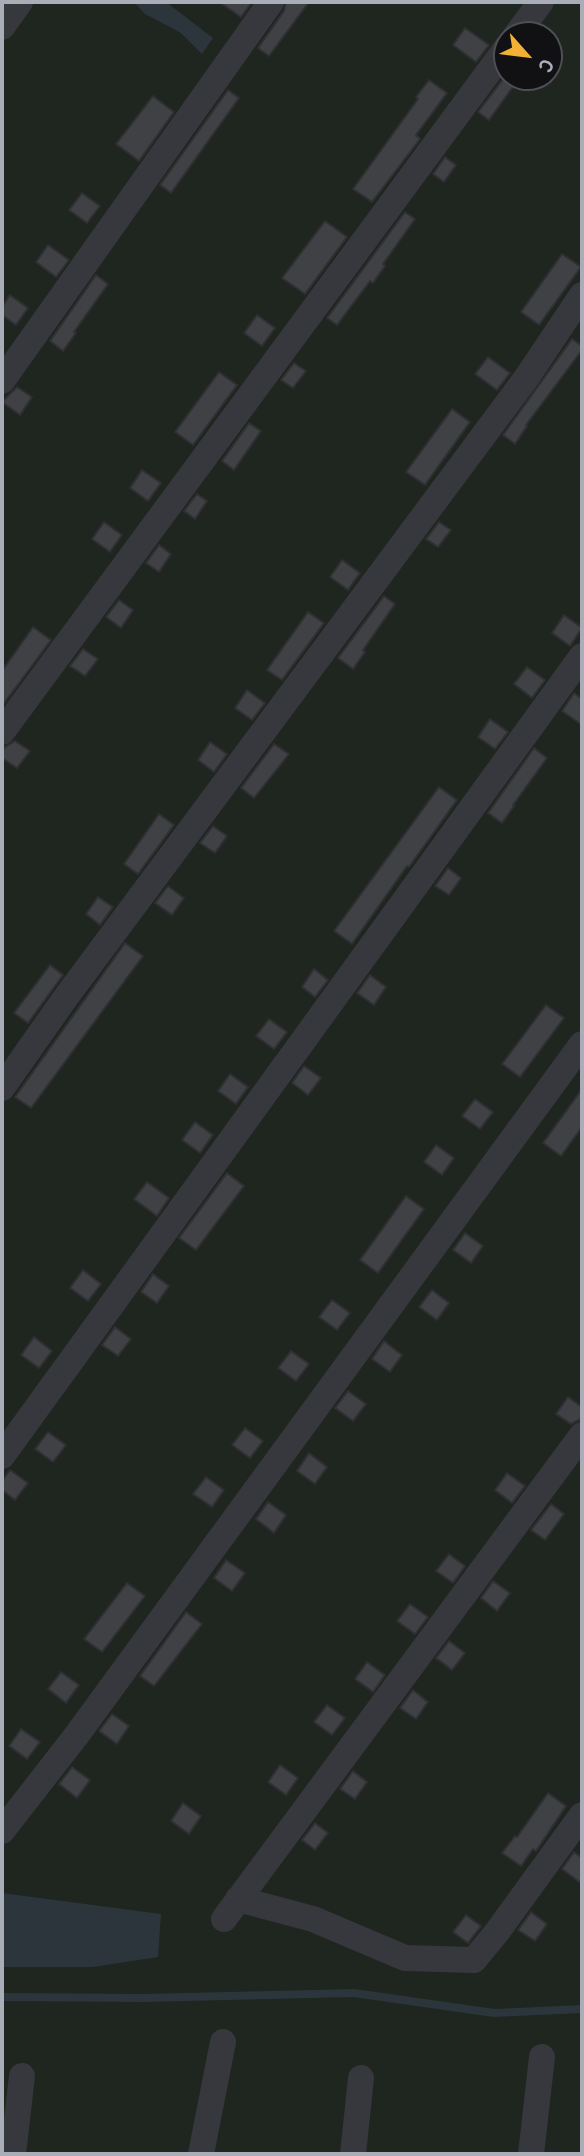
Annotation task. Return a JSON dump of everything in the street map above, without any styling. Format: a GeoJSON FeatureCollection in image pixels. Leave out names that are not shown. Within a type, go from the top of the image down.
{"type":"FeatureCollection","features":[{"type":"Feature","properties":{"kind":"lane"},"geometry":{"type":"LineString","coordinates":[[2,27],[20,2]]}},
{"type":"Feature","properties":{"kind":"lane"},"geometry":{"type":"LineString","coordinates":[[2,381],[271,2]]}},
{"type":"Feature","properties":{"kind":"lane"},"geometry":{"type":"LineString","coordinates":[[527,21],[541,2]]}},
{"type":"Feature","properties":{"kind":"lane"},"geometry":{"type":"LineString","coordinates":[[2,732],[493,66]]}},
{"type":"Feature","properties":{"kind":"lane"},"geometry":{"type":"LineString","coordinates":[[2,1088],[66,997],[527,377],[582,295]]}},
{"type":"Feature","properties":{"kind":"lane"},"geometry":{"type":"LineString","coordinates":[[2,1456],[582,656]]}},
{"type":"Feature","properties":{"kind":"lane"},"geometry":{"type":"LineString","coordinates":[[2,1832],[76,1736],[582,1044]]}},
{"type":"Feature","properties":{"kind":"lane"},"geometry":{"type":"LineString","coordinates":[[582,1435],[231,1909],[313,1919],[405,1958],[474,1959],[497,1932],[582,1815]]}},
{"type":"Feature","properties":{"kind":"lane"},"geometry":{"type":"LineString","coordinates":[[201,2154],[223,2042]]}},
{"type":"Feature","properties":{"kind":"lane"},"geometry":{"type":"LineString","coordinates":[[531,2154],[542,2057]]}},
{"type":"Feature","properties":{"kind":"lane"},"geometry":{"type":"LineString","coordinates":[[13,2154],[22,2076]]}},
{"type":"Feature","properties":{"kind":"lane"},"geometry":{"type":"LineString","coordinates":[[353,2154],[361,2078]]}},
{"type":"Feature","properties":{"kind":"shaded area"},"geometry":{"type":"Polygon","coordinates":[[[2,2],[582,2],[582,2154],[2,2154],[2,2]]]}},
{"type":"Feature","properties":{"kind":"shaded area"},"geometry":{"type":"Polygon","coordinates":[[[134,2],[166,2],[213,38],[202,54],[181,33],[145,14],[134,2]]]}},
{"type":"Feature","properties":{"kind":"shaded area"},"geometry":{"type":"Polygon","coordinates":[[[2,1893],[161,1914],[158,1957],[93,1967],[2,1967],[2,1893]]]}},
{"type":"Feature","properties":{"kind":"building"},"geometry":{"type":"Polygon","coordinates":[[[219,2],[252,2],[241,17],[219,2]]]}},
{"type":"Feature","properties":{"kind":"building"},"geometry":{"type":"Polygon","coordinates":[[[286,2],[309,2],[269,56],[258,48],[284,11],[286,2]]]}},
{"type":"Feature","properties":{"kind":"building"},"geometry":{"type":"Polygon","coordinates":[[[465,28],[489,45],[476,62],[453,45],[465,28]]]}},
{"type":"Feature","properties":{"kind":"building"},"geometry":{"type":"Polygon","coordinates":[[[429,80],[447,93],[416,135],[420,139],[372,202],[353,189],[429,80]]]}},
{"type":"Feature","properties":{"kind":"building"},"geometry":{"type":"Polygon","coordinates":[[[228,90],[239,98],[171,193],[160,185],[228,90]]]}},
{"type":"Feature","properties":{"kind":"building"},"geometry":{"type":"Polygon","coordinates":[[[494,91],[510,91],[489,120],[478,112],[494,91]]]}},
{"type":"Feature","properties":{"kind":"building"},"geometry":{"type":"Polygon","coordinates":[[[153,96],[174,112],[139,161],[116,144],[153,96]]]}},
{"type":"Feature","properties":{"kind":"building"},"geometry":{"type":"Polygon","coordinates":[[[445,157],[456,165],[444,182],[433,174],[445,157]]]}},
{"type":"Feature","properties":{"kind":"building"},"geometry":{"type":"Polygon","coordinates":[[[82,193],[100,206],[87,223],[69,210],[82,193]]]}},
{"type":"Feature","properties":{"kind":"building"},"geometry":{"type":"Polygon","coordinates":[[[405,212],[415,219],[373,283],[370,281],[337,325],[327,318],[405,212]]]}},
{"type":"Feature","properties":{"kind":"building"},"geometry":{"type":"Polygon","coordinates":[[[325,221],[347,237],[305,294],[282,278],[325,221]]]}},
{"type":"Feature","properties":{"kind":"building"},"geometry":{"type":"Polygon","coordinates":[[[48,245],[69,260],[56,277],[36,262],[48,245]]]}},
{"type":"Feature","properties":{"kind":"building"},"geometry":{"type":"Polygon","coordinates":[[[562,254],[581,267],[539,325],[521,312],[562,254]]]}},
{"type":"Feature","properties":{"kind":"building"},"geometry":{"type":"Polygon","coordinates":[[[96,275],[108,284],[63,351],[50,341],[96,275]]]}},
{"type":"Feature","properties":{"kind":"building"},"geometry":{"type":"Polygon","coordinates":[[[10,295],[28,308],[16,325],[2,315],[2,307],[10,295]]]}},
{"type":"Feature","properties":{"kind":"building"},"geometry":{"type":"Polygon","coordinates":[[[257,315],[275,328],[262,346],[244,333],[257,315]]]}},
{"type":"Feature","properties":{"kind":"building"},"geometry":{"type":"Polygon","coordinates":[[[572,339],[582,346],[582,350],[515,444],[503,435],[572,339]]]}},
{"type":"Feature","properties":{"kind":"building"},"geometry":{"type":"Polygon","coordinates":[[[488,357],[510,373],[497,390],[475,374],[488,357]]]}},
{"type":"Feature","properties":{"kind":"building"},"geometry":{"type":"Polygon","coordinates":[[[294,363],[306,371],[293,388],[281,380],[294,363]]]}},
{"type":"Feature","properties":{"kind":"building"},"geometry":{"type":"Polygon","coordinates":[[[219,372],[237,385],[193,445],[175,432],[219,372]]]}},
{"type":"Feature","properties":{"kind":"building"},"geometry":{"type":"Polygon","coordinates":[[[17,387],[32,397],[20,415],[2,402],[17,387]]]}},
{"type":"Feature","properties":{"kind":"building"},"geometry":{"type":"Polygon","coordinates":[[[452,409],[470,422],[425,485],[406,472],[452,409]]]}},
{"type":"Feature","properties":{"kind":"building"},"geometry":{"type":"Polygon","coordinates":[[[249,423],[261,431],[234,470],[222,461],[249,423]]]}},
{"type":"Feature","properties":{"kind":"building"},"geometry":{"type":"Polygon","coordinates":[[[142,470],[161,483],[148,501],[130,488],[142,470]]]}},
{"type":"Feature","properties":{"kind":"building"},"geometry":{"type":"Polygon","coordinates":[[[197,494],[207,501],[195,519],[184,511],[197,494]]]}},
{"type":"Feature","properties":{"kind":"building"},"geometry":{"type":"Polygon","coordinates":[[[104,522],[122,535],[110,552],[92,539],[104,522]]]}},
{"type":"Feature","properties":{"kind":"building"},"geometry":{"type":"Polygon","coordinates":[[[439,522],[451,530],[438,547],[426,539],[439,522]]]}},
{"type":"Feature","properties":{"kind":"building"},"geometry":{"type":"Polygon","coordinates":[[[159,545],[171,554],[159,572],[146,563],[159,545]]]}},
{"type":"Feature","properties":{"kind":"building"},"geometry":{"type":"Polygon","coordinates":[[[342,560],[360,573],[348,590],[330,577],[342,560]]]}},
{"type":"Feature","properties":{"kind":"building"},"geometry":{"type":"Polygon","coordinates":[[[384,596],[395,604],[353,669],[338,658],[384,596]]]}},
{"type":"Feature","properties":{"kind":"building"},"geometry":{"type":"Polygon","coordinates":[[[119,600],[133,610],[121,628],[106,617],[119,600]]]}},
{"type":"Feature","properties":{"kind":"building"},"geometry":{"type":"Polygon","coordinates":[[[308,612],[324,623],[282,680],[267,670],[308,612]]]}},
{"type":"Feature","properties":{"kind":"building"},"geometry":{"type":"Polygon","coordinates":[[[564,615],[582,628],[570,646],[552,633],[564,615]]]}},
{"type":"Feature","properties":{"kind":"building"},"geometry":{"type":"Polygon","coordinates":[[[33,627],[51,640],[2,706],[2,671],[33,627]]]}},
{"type":"Feature","properties":{"kind":"building"},"geometry":{"type":"Polygon","coordinates":[[[83,649],[98,659],[85,676],[70,666],[83,649]]]}},
{"type":"Feature","properties":{"kind":"building"},"geometry":{"type":"Polygon","coordinates":[[[527,667],[545,680],[532,698],[514,684],[527,667]]]}},
{"type":"Feature","properties":{"kind":"building"},"geometry":{"type":"Polygon","coordinates":[[[247,690],[265,703],[252,720],[235,708],[247,690]]]}},
{"type":"Feature","properties":{"kind":"building"},"geometry":{"type":"Polygon","coordinates":[[[574,693],[582,699],[582,725],[562,711],[574,693]]]}},
{"type":"Feature","properties":{"kind":"building"},"geometry":{"type":"Polygon","coordinates":[[[490,719],[508,732],[495,749],[478,737],[490,719]]]}},
{"type":"Feature","properties":{"kind":"building"},"geometry":{"type":"Polygon","coordinates":[[[15,741],[30,751],[17,768],[2,758],[5,747],[15,741]]]}},
{"type":"Feature","properties":{"kind":"building"},"geometry":{"type":"Polygon","coordinates":[[[210,742],[227,754],[214,772],[198,760],[210,742]]]}},
{"type":"Feature","properties":{"kind":"building"},"geometry":{"type":"Polygon","coordinates":[[[274,744],[289,754],[254,798],[241,788],[274,744]]]}},
{"type":"Feature","properties":{"kind":"building"},"geometry":{"type":"Polygon","coordinates":[[[534,748],[547,758],[502,823],[488,813],[534,748]]]}},
{"type":"Feature","properties":{"kind":"building"},"geometry":{"type":"Polygon","coordinates":[[[439,787],[457,800],[352,944],[334,931],[439,787]]]}},
{"type":"Feature","properties":{"kind":"building"},"geometry":{"type":"Polygon","coordinates":[[[159,814],[174,825],[138,874],[124,864],[159,814]]]}},
{"type":"Feature","properties":{"kind":"building"},"geometry":{"type":"Polygon","coordinates":[[[213,826],[227,836],[215,853],[200,843],[213,826]]]}},
{"type":"Feature","properties":{"kind":"building"},"geometry":{"type":"Polygon","coordinates":[[[448,868],[461,878],[449,895],[435,886],[448,868]]]}},
{"type":"Feature","properties":{"kind":"building"},"geometry":{"type":"Polygon","coordinates":[[[168,886],[184,898],[172,915],[155,903],[168,886]]]}},
{"type":"Feature","properties":{"kind":"building"},"geometry":{"type":"Polygon","coordinates":[[[98,897],[113,907],[100,925],[86,914],[98,897]]]}},
{"type":"Feature","properties":{"kind":"building"},"geometry":{"type":"Polygon","coordinates":[[[125,943],[143,956],[31,1108],[15,1097],[125,943]]]}},
{"type":"Feature","properties":{"kind":"building"},"geometry":{"type":"Polygon","coordinates":[[[50,965],[63,975],[28,1023],[14,1013],[50,965]]]}},
{"type":"Feature","properties":{"kind":"building"},"geometry":{"type":"Polygon","coordinates":[[[314,969],[328,980],[315,997],[302,987],[314,969]]]}},
{"type":"Feature","properties":{"kind":"building"},"geometry":{"type":"Polygon","coordinates":[[[370,975],[386,987],[374,1005],[357,993],[370,975]]]}},
{"type":"Feature","properties":{"kind":"building"},"geometry":{"type":"Polygon","coordinates":[[[546,1005],[564,1018],[520,1077],[502,1064],[546,1005]]]}},
{"type":"Feature","properties":{"kind":"building"},"geometry":{"type":"Polygon","coordinates":[[[269,1019],[287,1032],[274,1049],[256,1036],[269,1019]]]}},
{"type":"Feature","properties":{"kind":"building"},"geometry":{"type":"Polygon","coordinates":[[[304,1066],[321,1078],[308,1095],[292,1083],[304,1066]]]}},
{"type":"Feature","properties":{"kind":"building"},"geometry":{"type":"Polygon","coordinates":[[[230,1074],[248,1087],[236,1104],[218,1091],[230,1074]]]}},
{"type":"Feature","properties":{"kind":"building"},"geometry":{"type":"Polygon","coordinates":[[[582,1089],[582,1127],[561,1156],[543,1143],[582,1089]]]}},
{"type":"Feature","properties":{"kind":"building"},"geometry":{"type":"Polygon","coordinates":[[[475,1099],[493,1112],[480,1129],[462,1116],[475,1099]]]}},
{"type":"Feature","properties":{"kind":"building"},"geometry":{"type":"Polygon","coordinates":[[[195,1122],[213,1135],[200,1153],[182,1140],[195,1122]]]}},
{"type":"Feature","properties":{"kind":"building"},"geometry":{"type":"Polygon","coordinates":[[[436,1145],[454,1158],[442,1175],[424,1162],[436,1145]]]}},
{"type":"Feature","properties":{"kind":"building"},"geometry":{"type":"Polygon","coordinates":[[[227,1173],[244,1186],[196,1250],[179,1238],[227,1173]]]}},
{"type":"Feature","properties":{"kind":"building"},"geometry":{"type":"Polygon","coordinates":[[[147,1182],[169,1198],[157,1216],[134,1199],[147,1182]]]}},
{"type":"Feature","properties":{"kind":"building"},"geometry":{"type":"Polygon","coordinates":[[[406,1196],[424,1209],[378,1273],[360,1260],[406,1196]]]}},
{"type":"Feature","properties":{"kind":"building"},"geometry":{"type":"Polygon","coordinates":[[[465,1233],[483,1246],[471,1263],[453,1250],[465,1233]]]}},
{"type":"Feature","properties":{"kind":"building"},"geometry":{"type":"Polygon","coordinates":[[[83,1270],[101,1284],[88,1301],[70,1288],[83,1270]]]}},
{"type":"Feature","properties":{"kind":"building"},"geometry":{"type":"Polygon","coordinates":[[[153,1274],[169,1286],[157,1303],[141,1292],[153,1274]]]}},
{"type":"Feature","properties":{"kind":"building"},"geometry":{"type":"Polygon","coordinates":[[[432,1290],[449,1303],[437,1320],[419,1307],[432,1290]]]}},
{"type":"Feature","properties":{"kind":"building"},"geometry":{"type":"Polygon","coordinates":[[[332,1300],[350,1313],[337,1330],[319,1317],[332,1300]]]}},
{"type":"Feature","properties":{"kind":"building"},"geometry":{"type":"Polygon","coordinates":[[[115,1327],[131,1339],[118,1356],[102,1345],[115,1327]]]}},
{"type":"Feature","properties":{"kind":"building"},"geometry":{"type":"Polygon","coordinates":[[[34,1337],[52,1351],[39,1368],[21,1355],[34,1337]]]}},
{"type":"Feature","properties":{"kind":"building"},"geometry":{"type":"Polygon","coordinates":[[[384,1341],[402,1355],[390,1372],[372,1359],[384,1341]]]}},
{"type":"Feature","properties":{"kind":"building"},"geometry":{"type":"Polygon","coordinates":[[[291,1351],[309,1364],[296,1381],[278,1368],[291,1351]]]}},
{"type":"Feature","properties":{"kind":"building"},"geometry":{"type":"Polygon","coordinates":[[[348,1391],[366,1404],[353,1421],[335,1408],[348,1391]]]}},
{"type":"Feature","properties":{"kind":"building"},"geometry":{"type":"Polygon","coordinates":[[[568,1397],[582,1407],[582,1416],[571,1424],[556,1414],[568,1397]]]}},
{"type":"Feature","properties":{"kind":"building"},"geometry":{"type":"Polygon","coordinates":[[[245,1428],[263,1441],[250,1458],[232,1445],[245,1428]]]}},
{"type":"Feature","properties":{"kind":"building"},"geometry":{"type":"Polygon","coordinates":[[[48,1432],[66,1445],[53,1462],[35,1449],[48,1432]]]}},
{"type":"Feature","properties":{"kind":"building"},"geometry":{"type":"Polygon","coordinates":[[[309,1453],[327,1467],[315,1484],[297,1471],[309,1453]]]}},
{"type":"Feature","properties":{"kind":"building"},"geometry":{"type":"Polygon","coordinates":[[[10,1470],[28,1483],[15,1500],[2,1490],[2,1481],[10,1470]]]}},
{"type":"Feature","properties":{"kind":"building"},"geometry":{"type":"Polygon","coordinates":[[[507,1473],[525,1486],[512,1503],[495,1490],[507,1473]]]}},
{"type":"Feature","properties":{"kind":"building"},"geometry":{"type":"Polygon","coordinates":[[[206,1477],[224,1490],[212,1507],[193,1494],[206,1477]]]}},
{"type":"Feature","properties":{"kind":"building"},"geometry":{"type":"Polygon","coordinates":[[[268,1502],[286,1515],[274,1533],[256,1519],[268,1502]]]}},
{"type":"Feature","properties":{"kind":"building"},"geometry":{"type":"Polygon","coordinates":[[[551,1504],[564,1514],[545,1540],[531,1530],[551,1504]]]}},
{"type":"Feature","properties":{"kind":"building"},"geometry":{"type":"Polygon","coordinates":[[[449,1554],[465,1566],[453,1583],[436,1571],[449,1554]]]}},
{"type":"Feature","properties":{"kind":"building"},"geometry":{"type":"Polygon","coordinates":[[[226,1560],[245,1573],[232,1591],[214,1578],[226,1560]]]}},
{"type":"Feature","properties":{"kind":"building"},"geometry":{"type":"Polygon","coordinates":[[[493,1581],[510,1593],[497,1611],[481,1598],[493,1581]]]}},
{"type":"Feature","properties":{"kind":"building"},"geometry":{"type":"Polygon","coordinates":[[[127,1583],[145,1596],[102,1652],[84,1639],[127,1583]]]}},
{"type":"Feature","properties":{"kind":"building"},"geometry":{"type":"Polygon","coordinates":[[[410,1604],[428,1617],[415,1634],[397,1621],[410,1604]]]}},
{"type":"Feature","properties":{"kind":"building"},"geometry":{"type":"Polygon","coordinates":[[[186,1612],[202,1624],[154,1686],[140,1676],[186,1612]]]}},
{"type":"Feature","properties":{"kind":"building"},"geometry":{"type":"Polygon","coordinates":[[[449,1641],[465,1653],[452,1670],[436,1658],[449,1641]]]}},
{"type":"Feature","properties":{"kind":"building"},"geometry":{"type":"Polygon","coordinates":[[[367,1662],[385,1675],[373,1692],[355,1679],[367,1662]]]}},
{"type":"Feature","properties":{"kind":"building"},"geometry":{"type":"Polygon","coordinates":[[[61,1672],[79,1685],[66,1703],[48,1689],[61,1672]]]}},
{"type":"Feature","properties":{"kind":"building"},"geometry":{"type":"Polygon","coordinates":[[[413,1690],[428,1702],[416,1719],[400,1708],[413,1690]]]}},
{"type":"Feature","properties":{"kind":"building"},"geometry":{"type":"Polygon","coordinates":[[[327,1705],[345,1718],[332,1735],[314,1722],[327,1705]]]}},
{"type":"Feature","properties":{"kind":"building"},"geometry":{"type":"Polygon","coordinates":[[[112,1714],[129,1726],[117,1744],[99,1731],[112,1714]]]}},
{"type":"Feature","properties":{"kind":"building"},"geometry":{"type":"Polygon","coordinates":[[[21,1729],[40,1742],[27,1759],[9,1746],[21,1729]]]}},
{"type":"Feature","properties":{"kind":"building"},"geometry":{"type":"Polygon","coordinates":[[[280,1765],[298,1778],[286,1795],[268,1782],[280,1765]]]}},
{"type":"Feature","properties":{"kind":"building"},"geometry":{"type":"Polygon","coordinates":[[[72,1767],[90,1780],[77,1798],[59,1784],[72,1767]]]}},
{"type":"Feature","properties":{"kind":"building"},"geometry":{"type":"Polygon","coordinates":[[[353,1771],[367,1782],[355,1799],[340,1789],[353,1771]]]}},
{"type":"Feature","properties":{"kind":"building"},"geometry":{"type":"Polygon","coordinates":[[[548,1793],[566,1806],[536,1851],[533,1849],[521,1866],[502,1853],[515,1836],[517,1837],[548,1793]]]}},
{"type":"Feature","properties":{"kind":"building"},"geometry":{"type":"Polygon","coordinates":[[[183,1803],[201,1816],[189,1834],[171,1821],[183,1803]]]}},
{"type":"Feature","properties":{"kind":"building"},"geometry":{"type":"Polygon","coordinates":[[[315,1823],[328,1833],[315,1850],[302,1840],[315,1823]]]}},
{"type":"Feature","properties":{"kind":"building"},"geometry":{"type":"Polygon","coordinates":[[[574,1852],[582,1858],[582,1884],[562,1869],[574,1852]]]}},
{"type":"Feature","properties":{"kind":"building"},"geometry":{"type":"Polygon","coordinates":[[[531,1912],[547,1924],[535,1941],[518,1930],[531,1912]]]}},
{"type":"Feature","properties":{"kind":"building"},"geometry":{"type":"Polygon","coordinates":[[[466,1915],[481,1926],[468,1943],[453,1932],[466,1915]]]}},
{"type":"Feature","properties":{"kind":"waterway"},"geometry":{"type":"LineString","coordinates":[[2,1997],[144,1998],[354,1993],[494,2013],[582,2009]]}}]}
